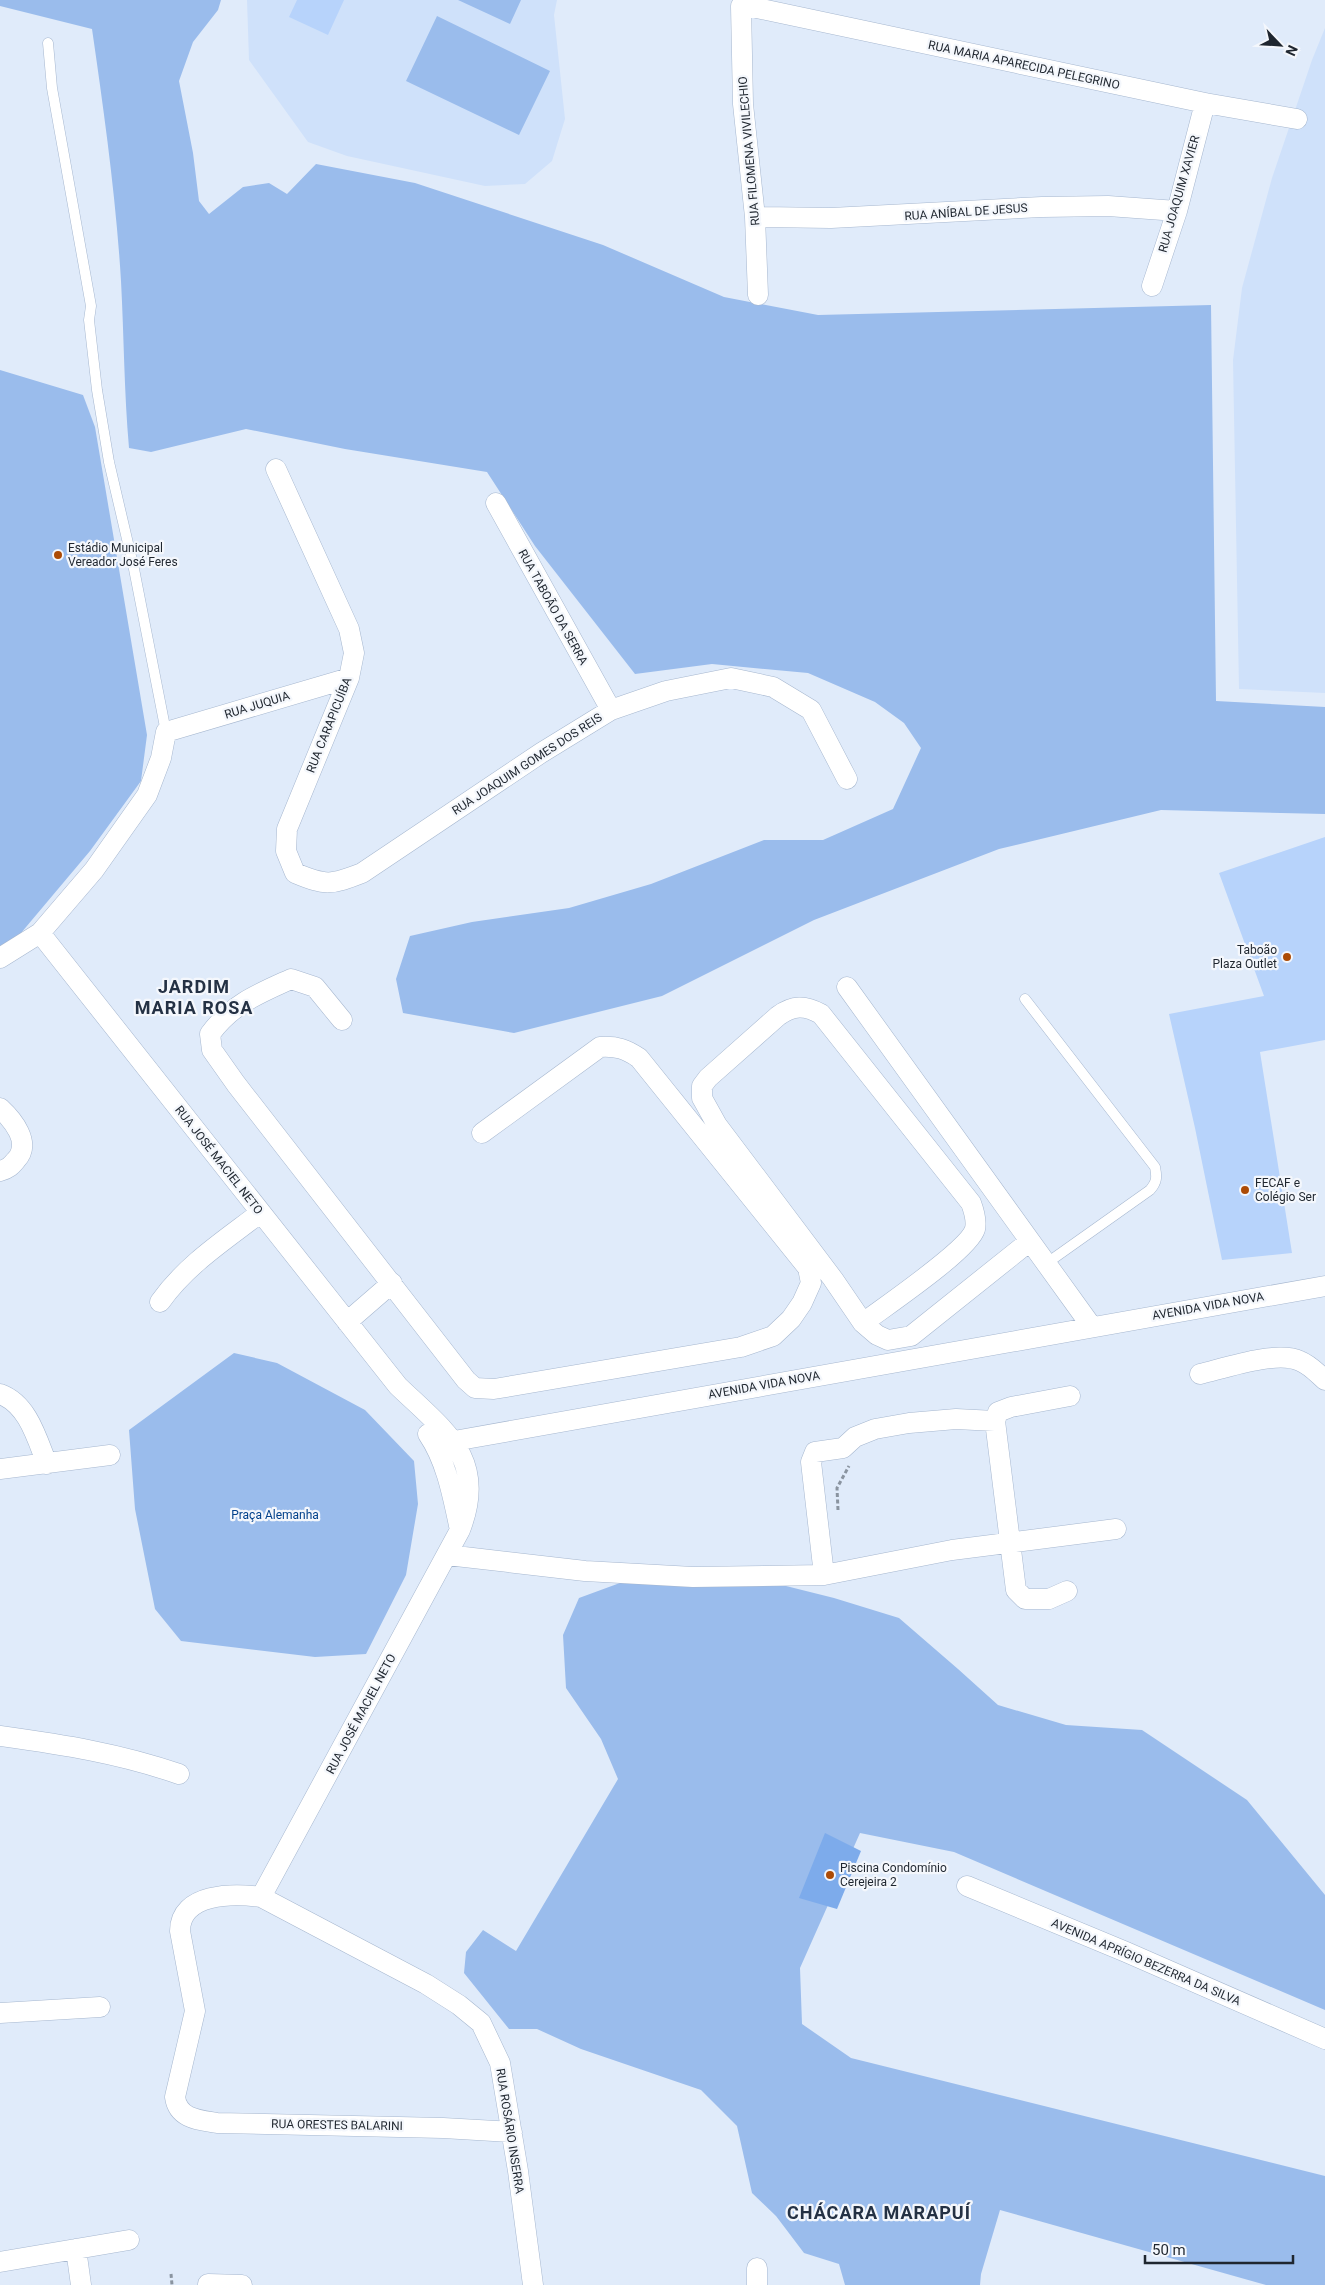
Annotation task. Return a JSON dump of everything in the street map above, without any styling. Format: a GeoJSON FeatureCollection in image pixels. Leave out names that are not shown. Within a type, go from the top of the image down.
{"type":"FeatureCollection","features":[{"type":"Feature","properties":{"kind":"street","name":"RUA MARIA APARECIDA PELEGRINO"},"geometry":{"type":"LineString","coordinates":[[745,3],[1205,103],[1297,119]]}},
{"type":"Feature","properties":{"kind":"street","name":"RUA FILOMENA VIVILECHIO"},"geometry":{"type":"LineString","coordinates":[[745,3],[743,104],[755,217],[758,295]]}},
{"type":"Feature","properties":{"kind":"street","name":"RUA JOAQUIM XAVIER"},"geometry":{"type":"LineString","coordinates":[[1152,286],[1176,211],[1205,103]]}},
{"type":"Feature","properties":{"kind":"street","name":"RUA ANÍBAL DE JESUS"},"geometry":{"type":"LineString","coordinates":[[755,217],[831,218],[1042,207],[1108,206],[1176,211]]}},
{"type":"Feature","properties":{"kind":"street","name":"RUA CARAPICUÍBA"},"geometry":{"type":"LineString","coordinates":[[276,469],[349,629],[354,653],[349,678],[287,829],[286,851],[295,873]]}},
{"type":"Feature","properties":{"kind":"street","name":"RUA TABOÃO DA SERRA"},"geometry":{"type":"LineString","coordinates":[[496,503],[611,710]]}},
{"type":"Feature","properties":{"kind":"street","name":"RUA JUQUIA"},"geometry":{"type":"LineString","coordinates":[[166,732],[349,678]]}},
{"type":"Feature","properties":{"kind":"street","name":"RUA JOAQUIM GOMES DOS REIS"},"geometry":{"type":"LineString","coordinates":[[295,873],[314,881],[333,884],[362,872],[541,752],[611,710],[666,691],[731,678],[773,687],[811,710],[847,779]]}},
{"type":"Feature","properties":{"kind":"street"},"geometry":{"type":"LineString","coordinates":[[0,958],[40,933],[94,870],[147,795],[161,758],[166,732]]}},
{"type":"Feature","properties":{"kind":"street","name":"RUA JOSÉ MACIEL NETO"},"geometry":{"type":"LineString","coordinates":[[40,933],[398,1386],[466,1467],[470,1485],[468,1510],[460,1530],[261,1897]]}},
{"type":"Feature","properties":{"kind":"street"},"geometry":{"type":"LineString","coordinates":[[342,1020],[315,987],[291,979],[242,1002],[220,1020],[210,1034],[212,1050],[236,1084],[466,1380],[475,1388],[484,1390],[741,1347],[773,1336],[791,1319],[802,1303],[811,1282],[808,1268],[640,1058],[628,1051],[614,1046],[600,1047],[482,1133]]}},
{"type":"Feature","properties":{"kind":"street"},"geometry":{"type":"LineString","coordinates":[[847,987],[1092,1327]]}},
{"type":"Feature","properties":{"kind":"street"},"geometry":{"type":"LineString","coordinates":[[863,1323],[959,1251],[975,1231],[976,1214],[972,1203],[821,1014],[809,1007],[790,1007],[708,1078],[702,1086],[702,1098],[717,1125],[833,1279],[863,1323],[877,1335],[888,1340],[911,1336],[1030,1241]]}},
{"type":"Feature","properties":{"kind":"street"},"geometry":{"type":"LineString","coordinates":[[0,1108],[18,1129],[22,1144],[20,1156],[7,1169],[0,1171]]}},
{"type":"Feature","properties":{"kind":"street"},"geometry":{"type":"LineString","coordinates":[[160,1302],[170,1287],[188,1269],[260,1212]]}},
{"type":"Feature","properties":{"kind":"street"},"geometry":{"type":"LineString","coordinates":[[347,1322],[392,1283]]}},
{"type":"Feature","properties":{"kind":"street","name":"AVENIDA VIDA NOVA"},"geometry":{"type":"LineString","coordinates":[[445,1443],[1325,1286]]}},
{"type":"Feature","properties":{"kind":"street"},"geometry":{"type":"LineString","coordinates":[[1200,1374],[1282,1358],[1299,1360],[1310,1366],[1325,1380]]}},
{"type":"Feature","properties":{"kind":"street"},"geometry":{"type":"LineString","coordinates":[[0,1394],[19,1408],[30,1422],[47,1464]]}},
{"type":"Feature","properties":{"kind":"street"},"geometry":{"type":"LineString","coordinates":[[1067,1591],[1049,1599],[1025,1600],[1016,1590],[1012,1544],[995,1421],[998,1412],[1011,1407],[1070,1396]]}},
{"type":"Feature","properties":{"kind":"street"},"geometry":{"type":"LineString","coordinates":[[824,1575],[811,1462],[815,1452],[843,1448],[855,1437],[875,1429],[908,1423],[956,1419],[995,1421]]}},
{"type":"Feature","properties":{"kind":"street"},"geometry":{"type":"LineString","coordinates":[[0,1469],[110,1455]]}},
{"type":"Feature","properties":{"kind":"street"},"geometry":{"type":"LineString","coordinates":[[447,1556],[585,1571],[692,1577],[824,1575],[952,1550],[1012,1544],[1116,1529]]}},
{"type":"Feature","properties":{"kind":"street"},"geometry":{"type":"LineString","coordinates":[[0,1736],[90,1749],[139,1760],[179,1774]]}},
{"type":"Feature","properties":{"kind":"street","name":"AVENIDA APRÍGIO BEZERRA DA SILVA"},"geometry":{"type":"LineString","coordinates":[[967,1886],[1126,1952],[1325,2039]]}},
{"type":"Feature","properties":{"kind":"street","name":"RUA ORESTES BALARINI"},"geometry":{"type":"LineString","coordinates":[[261,1897],[246,1895],[208,1899],[193,1906],[182,1917],[180,1931],[195,2012],[175,2097],[176,2107],[183,2114],[202,2121],[217,2123],[443,2128],[512,2132]]}},
{"type":"Feature","properties":{"kind":"street","name":"RUA ROSÁRIO INSERRA"},"geometry":{"type":"LineString","coordinates":[[261,1897],[426,1984],[459,2005],[480,2024],[500,2063],[512,2132],[533,2285]]}},
{"type":"Feature","properties":{"kind":"street"},"geometry":{"type":"LineString","coordinates":[[0,2013],[100,2007]]}},
{"type":"Feature","properties":{"kind":"street"},"geometry":{"type":"LineString","coordinates":[[0,2262],[129,2240]]}},
{"type":"Feature","properties":{"kind":"street"},"geometry":{"type":"LineString","coordinates":[[76,2249],[81,2285]]}},
{"type":"Feature","properties":{"kind":"street"},"geometry":{"type":"LineString","coordinates":[[208,2284],[242,2285]]}},
{"type":"Feature","properties":{"kind":"lane"},"geometry":{"type":"LineString","coordinates":[[48,43],[52,88],[91,306],[89,320],[110,462],[134,569],[166,732]]}},
{"type":"Feature","properties":{"kind":"lane"},"geometry":{"type":"LineString","coordinates":[[1025,999],[1155,1167],[1157,1176],[1155,1184],[1150,1190],[1047,1264]]}},
{"type":"Feature","properties":{"kind":"path"},"geometry":{"type":"LineString","coordinates":[[838,1512],[838,1488],[850,1465]]}},
{"type":"Feature","properties":{"kind":"path"},"geometry":{"type":"LineString","coordinates":[[171,2274],[172,2285]]}},
{"type":"Feature","properties":{"kind":"shaded area"},"geometry":{"type":"Polygon","coordinates":[[[247,0],[557,0],[554,15],[565,119],[552,161],[525,184],[485,186],[347,156],[308,142],[249,60],[247,0]]]}},
{"type":"Feature","properties":{"kind":"shaded area"},"geometry":{"type":"Polygon","coordinates":[[[1325,28],[1325,693],[1239,689],[1233,360],[1242,288],[1272,178],[1312,60],[1325,28]]]}},
{"type":"Feature","properties":{"kind":"shaded area","name":"Piscina Condomínio Cerejeira 2"},"geometry":{"type":"Polygon","coordinates":[[[825,1833],[861,1851],[837,1909],[799,1898],[825,1833]]]}},
{"type":"Feature","properties":{"kind":"green space"},"geometry":{"type":"Polygon","coordinates":[[[0,0],[221,0],[218,10],[193,42],[179,81],[193,153],[199,201],[209,214],[243,187],[269,183],[287,194],[316,164],[415,183],[603,245],[724,297],[818,315],[1211,305],[1216,701],[1325,707],[1325,814],[1161,810],[999,849],[814,920],[662,996],[514,1033],[403,1013],[396,979],[410,936],[472,922],[569,908],[651,884],[764,840],[823,840],[893,809],[921,748],[904,723],[875,702],[808,673],[712,664],[635,674],[535,546],[487,472],[345,449],[246,429],[151,452],[129,448],[116,218],[92,29],[0,6],[0,0]]]}},
{"type":"Feature","properties":{"kind":"green space"},"geometry":{"type":"Polygon","coordinates":[[[458,0],[521,0],[510,24],[458,0]]]}},
{"type":"Feature","properties":{"kind":"green space"},"geometry":{"type":"Polygon","coordinates":[[[437,16],[550,71],[519,135],[406,81],[437,16]]]}},
{"type":"Feature","properties":{"kind":"green space","name":"Estádio Municipal Vereador José Feres"},"geometry":{"type":"Polygon","coordinates":[[[0,370],[83,395],[95,427],[147,735],[141,781],[90,851],[5,952],[0,954],[0,370]]]}},
{"type":"Feature","properties":{"kind":"green space","name":"Praça Alemanha"},"geometry":{"type":"Polygon","coordinates":[[[234,1353],[277,1363],[365,1410],[414,1461],[418,1504],[406,1575],[366,1654],[315,1657],[181,1641],[155,1609],[135,1509],[129,1430],[234,1353]]]}},
{"type":"Feature","properties":{"kind":"green space"},"geometry":{"type":"Polygon","coordinates":[[[750,1577],[834,1598],[899,1618],[998,1705],[1066,1725],[1142,1730],[1247,1800],[1325,1895],[1325,2010],[954,1852],[860,1833],[800,1968],[802,2024],[851,2058],[1325,2176],[1325,2285],[1266,2285],[1000,2210],[981,2274],[980,2285],[845,2285],[839,2264],[804,2253],[776,2216],[752,2193],[737,2126],[701,2090],[581,2049],[537,2029],[509,2029],[464,1973],[466,1952],[483,1930],[516,1951],[618,1779],[601,1739],[566,1688],[563,1635],[579,1598],[628,1580],[750,1577]]]}},
{"type":"Feature","properties":{"kind":"building"},"geometry":{"type":"Polygon","coordinates":[[[297,0],[344,0],[328,35],[289,17],[297,0]]]}},
{"type":"Feature","properties":{"kind":"building"},"geometry":{"type":"Polygon","coordinates":[[[1325,837],[1325,1040],[1260,1052],[1292,1253],[1222,1260],[1169,1014],[1264,996],[1219,873],[1325,837]]]}},
{"type":"Feature","properties":{"kind":"place","name":"Estádio Municipal Vereador José Feres"},"geometry":{"type":"Point","coordinates":[58,555]}},
{"type":"Feature","properties":{"kind":"place","name":"Taboão Plaza Outlet"},"geometry":{"type":"Point","coordinates":[1287,957]}},
{"type":"Feature","properties":{"kind":"place","name":"FECAF e Colégio Ser"},"geometry":{"type":"Point","coordinates":[1245,1190]}},
{"type":"Feature","properties":{"kind":"place","name":"Piscina Condomínio Cerejeira 2"},"geometry":{"type":"Point","coordinates":[830,1875]}},
{"type":"Feature","properties":{"kind":"district","name":"JARDIM MARIA ROSA"},"geometry":{"type":"Point","coordinates":[194,996]}},
{"type":"Feature","properties":{"kind":"district","name":"CHÁCARA MARAPUÍ"},"geometry":{"type":"Point","coordinates":[879,2212]}}]}
